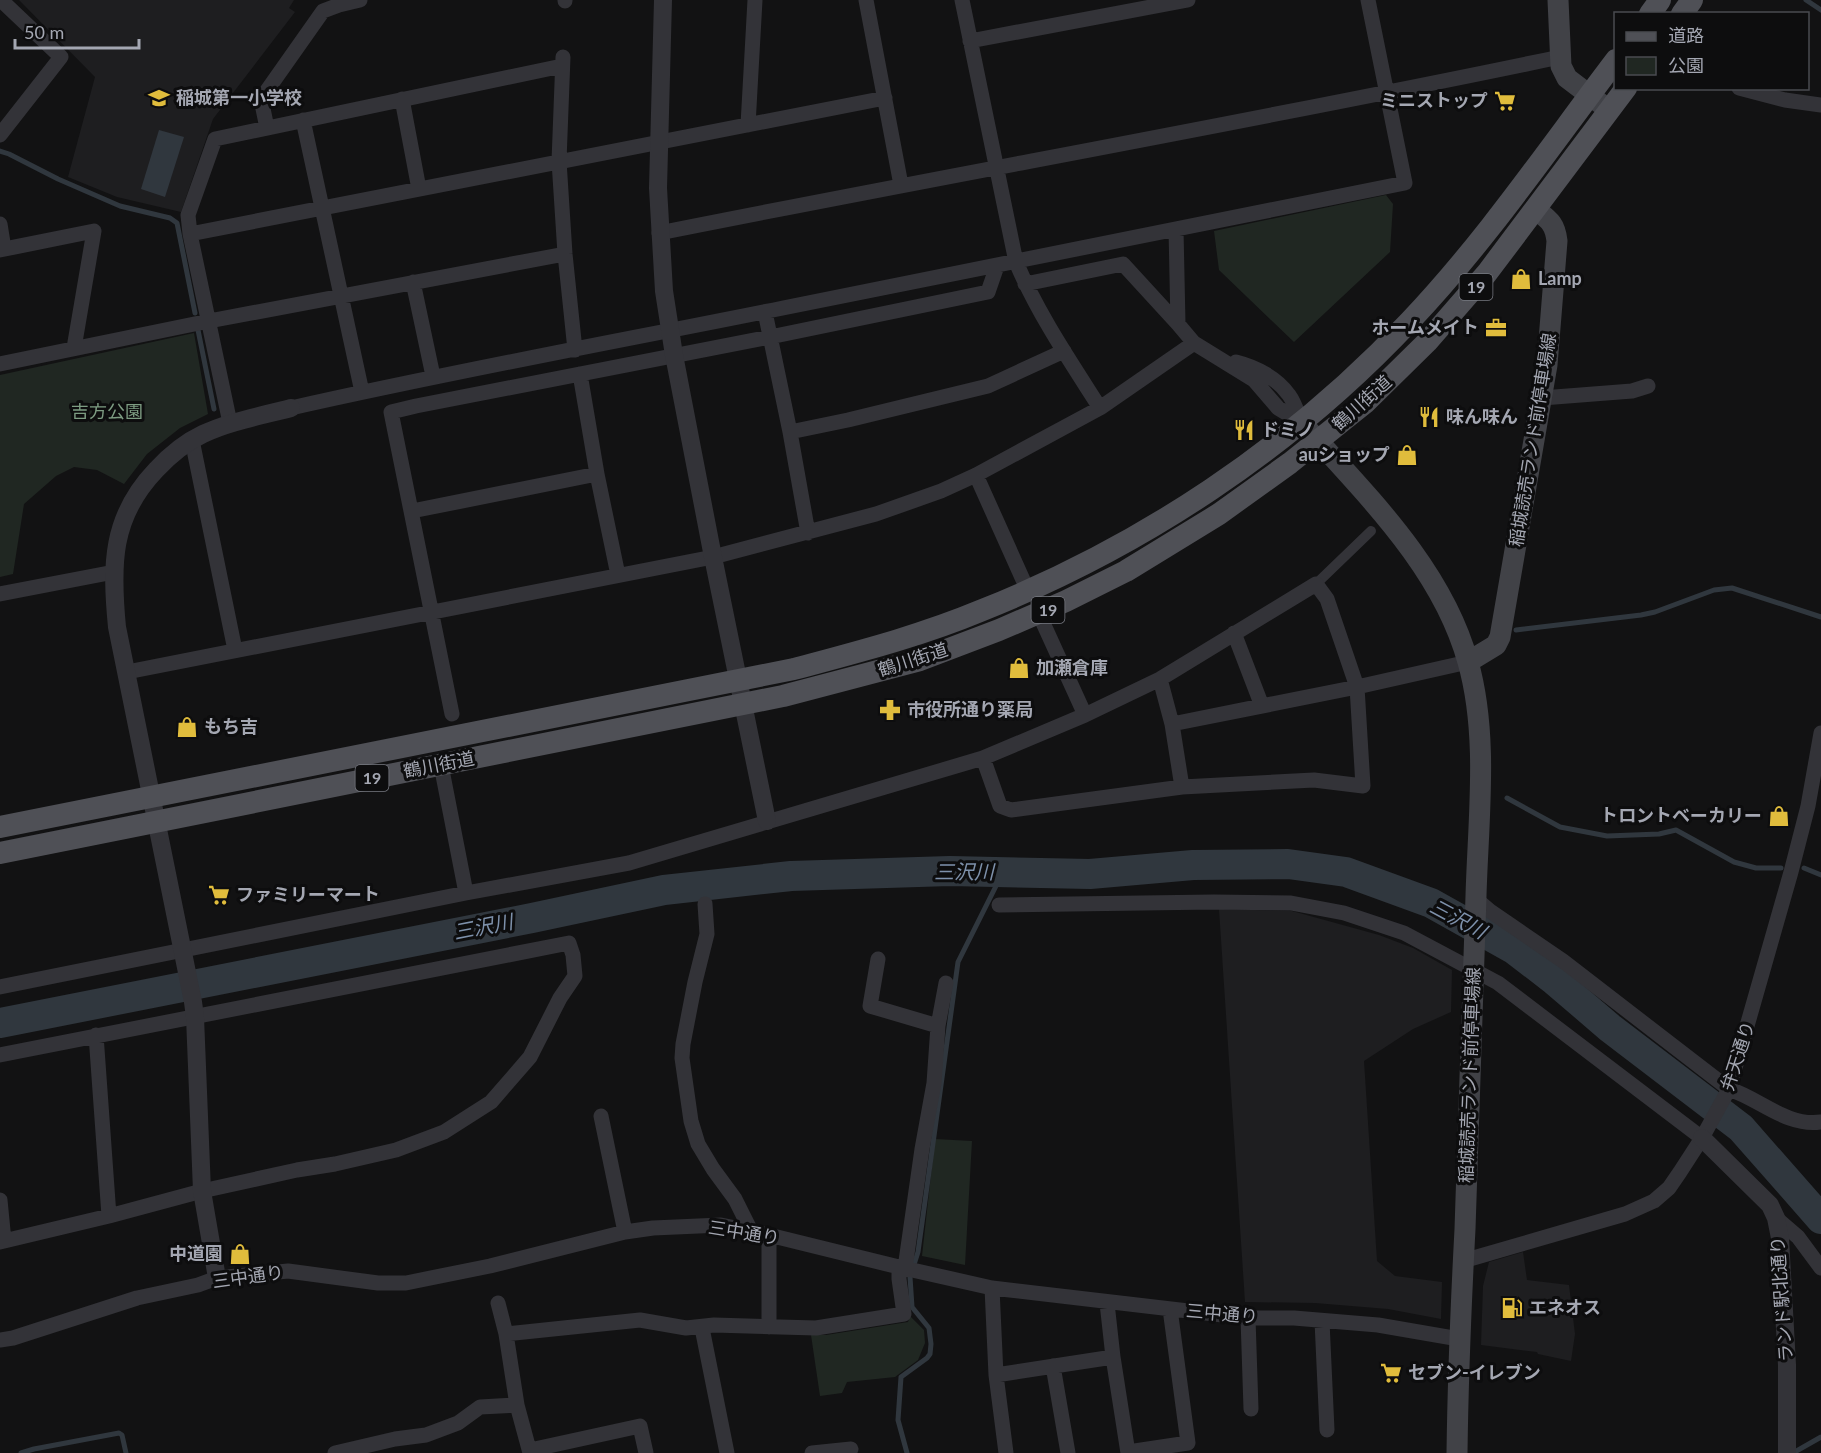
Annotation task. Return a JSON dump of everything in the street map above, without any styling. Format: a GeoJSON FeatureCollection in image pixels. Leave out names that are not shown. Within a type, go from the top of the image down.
{"type":"FeatureCollection","features":[{"type":"Feature","properties":{"kind":"main road"},"geometry":{"type":"LineString","coordinates":[[1558,0],[1561,66],[1567,78],[1609,110]]}},
{"type":"Feature","properties":{"kind":"main road","name":"鶴川街道"},"geometry":{"type":"LineString","coordinates":[[0,827],[794,669],[942,626],[1028,591],[1117,548],[1235,473],[1301,422],[1362,369],[1392,340],[1472,251],[1614,63]]}},
{"type":"Feature","properties":{"kind":"main road","name":"鶴川街道"},"geometry":{"type":"LineString","coordinates":[[0,853],[743,704],[856,678],[920,660],[1039,614],[1126,571],[1190,534],[1248,494],[1365,403],[1427,342],[1487,273],[1624,90]]}},
{"type":"Feature","properties":{"kind":"main road","name":"稲城読売ランド前停車場線"},"geometry":{"type":"LineString","coordinates":[[1468,662],[1496,645],[1500,637],[1547,365],[1557,241],[1556,229],[1535,209]]}},
{"type":"Feature","properties":{"kind":"main road","name":"稲城読売ランド前停車場線"},"geometry":{"type":"LineString","coordinates":[[1301,422],[1388,521],[1424,570],[1448,610],[1468,662],[1480,724],[1457,1453]]}},
{"type":"Feature","properties":{"kind":"street"},"geometry":{"type":"LineString","coordinates":[[0,135],[61,57],[2,0]]}},
{"type":"Feature","properties":{"kind":"street"},"geometry":{"type":"LineString","coordinates":[[267,128],[261,99],[323,11],[338,2],[360,0]]}},
{"type":"Feature","properties":{"kind":"street"},"geometry":{"type":"LineString","coordinates":[[663,0],[658,142],[659,233],[664,291],[713,557],[767,821]]}},
{"type":"Feature","properties":{"kind":"street"},"geometry":{"type":"LineString","coordinates":[[748,125],[755,0]]}},
{"type":"Feature","properties":{"kind":"street"},"geometry":{"type":"LineString","coordinates":[[866,0],[901,185]]}},
{"type":"Feature","properties":{"kind":"street"},"geometry":{"type":"LineString","coordinates":[[962,0],[1016,262],[1025,284],[1100,408]]}},
{"type":"Feature","properties":{"kind":"street"},"geometry":{"type":"LineString","coordinates":[[970,41],[1188,0]]}},
{"type":"Feature","properties":{"kind":"street"},"geometry":{"type":"LineString","coordinates":[[217,1278],[202,1191],[194,1009],[117,627],[114,572],[117,536],[127,508],[144,482],[167,458],[201,435],[230,423],[291,408],[433,376],[574,350],[1405,183],[1368,0]]}},
{"type":"Feature","properties":{"kind":"street"},"geometry":{"type":"LineString","coordinates":[[659,233],[1386,93],[1560,57]]}},
{"type":"Feature","properties":{"kind":"street"},"geometry":{"type":"LineString","coordinates":[[230,423],[190,234],[188,214],[215,139],[402,99],[562,61],[559,161],[574,350]]}},
{"type":"Feature","properties":{"kind":"street"},"geometry":{"type":"LineString","coordinates":[[1747,90],[1785,100],[1821,105]]}},
{"type":"Feature","properties":{"kind":"street"},"geometry":{"type":"LineString","coordinates":[[190,234],[885,98]]}},
{"type":"Feature","properties":{"kind":"street"},"geometry":{"type":"LineString","coordinates":[[402,99],[419,189]]}},
{"type":"Feature","properties":{"kind":"street"},"geometry":{"type":"LineString","coordinates":[[303,120],[362,392]]}},
{"type":"Feature","properties":{"kind":"street"},"geometry":{"type":"LineString","coordinates":[[0,224],[2,249],[94,231],[74,348]]}},
{"type":"Feature","properties":{"kind":"street"},"geometry":{"type":"LineString","coordinates":[[1176,229],[1178,324]]}},
{"type":"Feature","properties":{"kind":"street"},"geometry":{"type":"LineString","coordinates":[[0,364],[209,321],[565,254]]}},
{"type":"Feature","properties":{"kind":"street"},"geometry":{"type":"LineString","coordinates":[[1025,284],[1123,264],[1194,343],[1221,359],[1261,371],[1280,384],[1291,397],[1301,422]]}},
{"type":"Feature","properties":{"kind":"street"},"geometry":{"type":"LineString","coordinates":[[452,714],[391,412],[416,405],[770,337],[988,291],[997,266]]}},
{"type":"Feature","properties":{"kind":"street"},"geometry":{"type":"LineString","coordinates":[[413,282],[433,376]]}},
{"type":"Feature","properties":{"kind":"street"},"geometry":{"type":"LineString","coordinates":[[765,312],[808,533]]}},
{"type":"Feature","properties":{"kind":"street"},"geometry":{"type":"LineString","coordinates":[[127,672],[713,557],[876,514],[941,491],[976,475],[1100,408],[1194,343]]}},
{"type":"Feature","properties":{"kind":"street"},"geometry":{"type":"LineString","coordinates":[[604,344],[608,368]]}},
{"type":"Feature","properties":{"kind":"street"},"geometry":{"type":"LineString","coordinates":[[790,432],[988,386],[1064,351]]}},
{"type":"Feature","properties":{"kind":"street"},"geometry":{"type":"LineString","coordinates":[[580,374],[597,474],[618,575]]}},
{"type":"Feature","properties":{"kind":"street"},"geometry":{"type":"LineString","coordinates":[[411,382],[416,405]]}},
{"type":"Feature","properties":{"kind":"street"},"geometry":{"type":"LineString","coordinates":[[1542,398],[1622,392],[1648,386]]}},
{"type":"Feature","properties":{"kind":"street"},"geometry":{"type":"LineString","coordinates":[[192,440],[235,650]]}},
{"type":"Feature","properties":{"kind":"street"},"geometry":{"type":"LineString","coordinates":[[412,511],[597,474]]}},
{"type":"Feature","properties":{"kind":"street"},"geometry":{"type":"LineString","coordinates":[[976,475],[1028,591]]}},
{"type":"Feature","properties":{"kind":"street"},"geometry":{"type":"LineString","coordinates":[[0,987],[182,955],[466,893],[628,863],[983,758],[1085,715],[1160,679],[1316,584],[1371,531]]}},
{"type":"Feature","properties":{"kind":"street"},"geometry":{"type":"LineString","coordinates":[[0,594],[114,572]]}},
{"type":"Feature","properties":{"kind":"street"},"geometry":{"type":"LineString","coordinates":[[983,758],[1000,806],[1011,810],[1182,787],[1314,780],[1363,786],[1357,687],[1327,599],[1316,584]]}},
{"type":"Feature","properties":{"kind":"street"},"geometry":{"type":"LineString","coordinates":[[1039,614],[1085,715]]}},
{"type":"Feature","properties":{"kind":"street"},"geometry":{"type":"LineString","coordinates":[[1234,633],[1262,706]]}},
{"type":"Feature","properties":{"kind":"street"},"geometry":{"type":"LineString","coordinates":[[1172,724],[1468,662]]}},
{"type":"Feature","properties":{"kind":"street"},"geometry":{"type":"LineString","coordinates":[[1160,679],[1172,724],[1182,787]]}},
{"type":"Feature","properties":{"kind":"street","name":"弁天通り"},"geometry":{"type":"LineString","coordinates":[[1463,1261],[1625,1214],[1654,1201],[1669,1188],[1702,1138],[1729,1089],[1791,872],[1808,806],[1821,733]]}},
{"type":"Feature","properties":{"kind":"street"},"geometry":{"type":"LineString","coordinates":[[441,765],[466,893]]}},
{"type":"Feature","properties":{"kind":"street"},"geometry":{"type":"LineString","coordinates":[[999,905],[1291,903],[1344,913],[1404,933],[1474,962],[1498,983],[1702,1138]]}},
{"type":"Feature","properties":{"kind":"street"},"geometry":{"type":"LineString","coordinates":[[1476,903],[1563,961],[1729,1089],[1744,1094],[1789,1119],[1805,1123],[1821,1122]]}},
{"type":"Feature","properties":{"kind":"street"},"geometry":{"type":"LineString","coordinates":[[705,904],[707,934],[683,1044],[691,1121],[698,1144],[735,1199],[751,1231]]}},
{"type":"Feature","properties":{"kind":"street"},"geometry":{"type":"LineString","coordinates":[[0,1054],[96,1035],[194,1009],[569,943],[573,955],[575,975],[560,998],[530,1057],[491,1102],[444,1132],[396,1150],[202,1191],[2,1242],[0,1200]]}},
{"type":"Feature","properties":{"kind":"street"},"geometry":{"type":"LineString","coordinates":[[878,960],[870,1006],[938,1026]]}},
{"type":"Feature","properties":{"kind":"street"},"geometry":{"type":"LineString","coordinates":[[506,1334],[640,1320],[686,1328],[714,1326],[816,1328],[904,1314],[899,1279],[904,1268],[934,1083],[938,1026],[946,983]]}},
{"type":"Feature","properties":{"kind":"street"},"geometry":{"type":"LineString","coordinates":[[96,1035],[109,1216]]}},
{"type":"Feature","properties":{"kind":"street"},"geometry":{"type":"LineString","coordinates":[[601,1116],[625,1232]]}},
{"type":"Feature","properties":{"kind":"street","name":"ランド駅北通り"},"geometry":{"type":"LineString","coordinates":[[1702,1138],[1762,1196],[1770,1205],[1776,1218],[1780,1238],[1787,1365],[1787,1452]]}},
{"type":"Feature","properties":{"kind":"street"},"geometry":{"type":"LineString","coordinates":[[1776,1218],[1798,1237],[1821,1268]]}},
{"type":"Feature","properties":{"kind":"street","name":"三中通り"},"geometry":{"type":"LineString","coordinates":[[0,1340],[13,1338],[138,1298],[198,1285],[217,1278],[288,1271],[378,1283],[406,1283],[490,1266],[625,1232],[653,1227],[721,1226],[769,1235],[992,1288],[1248,1318],[1294,1318],[1378,1325],[1459,1339]]}},
{"type":"Feature","properties":{"kind":"street"},"geometry":{"type":"LineString","coordinates":[[769,1235],[769,1327]]}},
{"type":"Feature","properties":{"kind":"street"},"geometry":{"type":"LineString","coordinates":[[992,1288],[996,1375],[1006,1453]]}},
{"type":"Feature","properties":{"kind":"street"},"geometry":{"type":"LineString","coordinates":[[498,1303],[506,1334],[518,1405],[530,1452],[640,1426],[646,1453]]}},
{"type":"Feature","properties":{"kind":"street"},"geometry":{"type":"LineString","coordinates":[[1107,1303],[1128,1453],[1188,1443],[1170,1309]]}},
{"type":"Feature","properties":{"kind":"street"},"geometry":{"type":"LineString","coordinates":[[1248,1318],[1251,1409]]}},
{"type":"Feature","properties":{"kind":"street"},"geometry":{"type":"LineString","coordinates":[[1322,1320],[1327,1430]]}},
{"type":"Feature","properties":{"kind":"street"},"geometry":{"type":"LineString","coordinates":[[702,1328],[727,1453]]}},
{"type":"Feature","properties":{"kind":"street"},"geometry":{"type":"LineString","coordinates":[[996,1375],[1113,1357]]}},
{"type":"Feature","properties":{"kind":"street"},"geometry":{"type":"LineString","coordinates":[[1053,1366],[1068,1453]]}},
{"type":"Feature","properties":{"kind":"street"},"geometry":{"type":"LineString","coordinates":[[335,1453],[395,1439],[426,1435],[458,1423],[480,1407],[518,1405]]}},
{"type":"Feature","properties":{"kind":"street"},"geometry":{"type":"LineString","coordinates":[[812,1453],[851,1449]]}},
{"type":"Feature","properties":{"kind":"shaded area","name":"稲城第一小学校"},"geometry":{"type":"Polygon","coordinates":[[[19,0],[294,0],[289,8],[295,12],[213,119],[181,212],[117,197],[68,177],[95,77],[19,0]]]}},
{"type":"Feature","properties":{"kind":"shaded area"},"geometry":{"type":"Polygon","coordinates":[[[159,130],[184,137],[165,197],[141,189],[159,130]]]}},
{"type":"Feature","properties":{"kind":"shaded area"},"geometry":{"type":"Polygon","coordinates":[[[1219,909],[1292,911],[1379,935],[1413,948],[1452,970],[1451,1012],[1413,1029],[1364,1061],[1377,1261],[1395,1276],[1442,1282],[1441,1319],[1388,1309],[1315,1303],[1245,1302],[1219,909]]]}},
{"type":"Feature","properties":{"kind":"shaded area"},"geometry":{"type":"Polygon","coordinates":[[[1523,1252],[1527,1280],[1569,1285],[1575,1334],[1571,1361],[1537,1352],[1481,1345],[1483,1286],[1489,1262],[1523,1252]]]}},
{"type":"Feature","properties":{"kind":"green space"},"geometry":{"type":"Polygon","coordinates":[[[1386,195],[1393,204],[1390,252],[1294,342],[1219,270],[1214,231],[1386,195]]]}},
{"type":"Feature","properties":{"kind":"green space","name":"吉方公園"},"geometry":{"type":"Polygon","coordinates":[[[194,333],[208,414],[180,428],[147,454],[124,484],[97,470],[74,467],[56,476],[24,504],[13,574],[0,577],[0,375],[194,333]]]}},
{"type":"Feature","properties":{"kind":"green space"},"geometry":{"type":"Polygon","coordinates":[[[935,1139],[972,1141],[965,1265],[922,1256],[935,1139]]]}},
{"type":"Feature","properties":{"kind":"green space"},"geometry":{"type":"Polygon","coordinates":[[[910,1316],[924,1330],[925,1343],[918,1360],[895,1377],[847,1382],[842,1393],[820,1396],[811,1335],[826,1335],[908,1322],[910,1316]]]}},
{"type":"Feature","properties":{"kind":"waterway"},"geometry":{"type":"LineString","coordinates":[[1806,0],[1821,10]]}},
{"type":"Feature","properties":{"kind":"waterway"},"geometry":{"type":"LineString","coordinates":[[0,151],[120,206],[170,218],[177,223],[195,313]]}},
{"type":"Feature","properties":{"kind":"waterway"},"geometry":{"type":"LineString","coordinates":[[198,330],[214,409]]}},
{"type":"Feature","properties":{"kind":"waterway"},"geometry":{"type":"LineString","coordinates":[[1516,630],[1641,615],[1714,590],[1732,588],[1821,617]]}},
{"type":"Feature","properties":{"kind":"waterway"},"geometry":{"type":"LineString","coordinates":[[1507,798],[1560,827],[1607,836],[1659,834],[1676,830],[1734,862],[1756,868],[1781,868]]}},
{"type":"Feature","properties":{"kind":"waterway","name":"三沢川"},"geometry":{"type":"LineString","coordinates":[[0,1023],[664,890],[791,876],[950,871],[1090,874],[1193,865],[1288,864],[1346,872],[1431,903],[1515,950],[1610,1028],[1741,1128],[1821,1219]]}},
{"type":"Feature","properties":{"kind":"waterway"},"geometry":{"type":"LineString","coordinates":[[1804,868],[1821,875]]}},
{"type":"Feature","properties":{"kind":"waterway"},"geometry":{"type":"LineString","coordinates":[[907,1453],[898,1420],[901,1377],[927,1358],[931,1344],[929,1328],[912,1307],[910,1277],[918,1252],[958,962],[1003,872]]}},
{"type":"Feature","properties":{"kind":"waterway"},"geometry":{"type":"LineString","coordinates":[[21,1453],[119,1433],[122,1435],[126,1453]]}},
{"type":"Feature","properties":{"kind":"waterway"},"geometry":{"type":"LineString","coordinates":[[1793,1453],[1821,1437]]}},
{"type":"Feature","properties":{"kind":"place","name":"稲城第一小学校"},"geometry":{"type":"Point","coordinates":[159,98]}},
{"type":"Feature","properties":{"kind":"place","name":"ミニストップ"},"geometry":{"type":"Point","coordinates":[1505,101]}},
{"type":"Feature","properties":{"kind":"place","name":"Lamp"},"geometry":{"type":"Point","coordinates":[1521,279]}},
{"type":"Feature","properties":{"kind":"place","name":"ホームメイト"},"geometry":{"type":"Point","coordinates":[1496,328]}},
{"type":"Feature","properties":{"kind":"place","name":"味ん味ん"},"geometry":{"type":"Point","coordinates":[1429,417]}},
{"type":"Feature","properties":{"kind":"place","name":"ドミノ"},"geometry":{"type":"Point","coordinates":[1244,430]}},
{"type":"Feature","properties":{"kind":"place","name":"auショップ"},"geometry":{"type":"Point","coordinates":[1407,455]}},
{"type":"Feature","properties":{"kind":"place","name":"加瀬倉庫"},"geometry":{"type":"Point","coordinates":[1019,668]}},
{"type":"Feature","properties":{"kind":"place","name":"市役所通り薬局"},"geometry":{"type":"Point","coordinates":[890,710]}},
{"type":"Feature","properties":{"kind":"place","name":"もち吉"},"geometry":{"type":"Point","coordinates":[187,727]}},
{"type":"Feature","properties":{"kind":"place","name":"トロントベーカリー"},"geometry":{"type":"Point","coordinates":[1779,816]}},
{"type":"Feature","properties":{"kind":"place","name":"ファミリーマート"},"geometry":{"type":"Point","coordinates":[219,895]}},
{"type":"Feature","properties":{"kind":"place","name":"中道園"},"geometry":{"type":"Point","coordinates":[240,1254]}},
{"type":"Feature","properties":{"kind":"place","name":"エネオス"},"geometry":{"type":"Point","coordinates":[1512,1308]}},
{"type":"Feature","properties":{"kind":"place","name":"セブン-イレブン"},"geometry":{"type":"Point","coordinates":[1391,1373]}}]}
